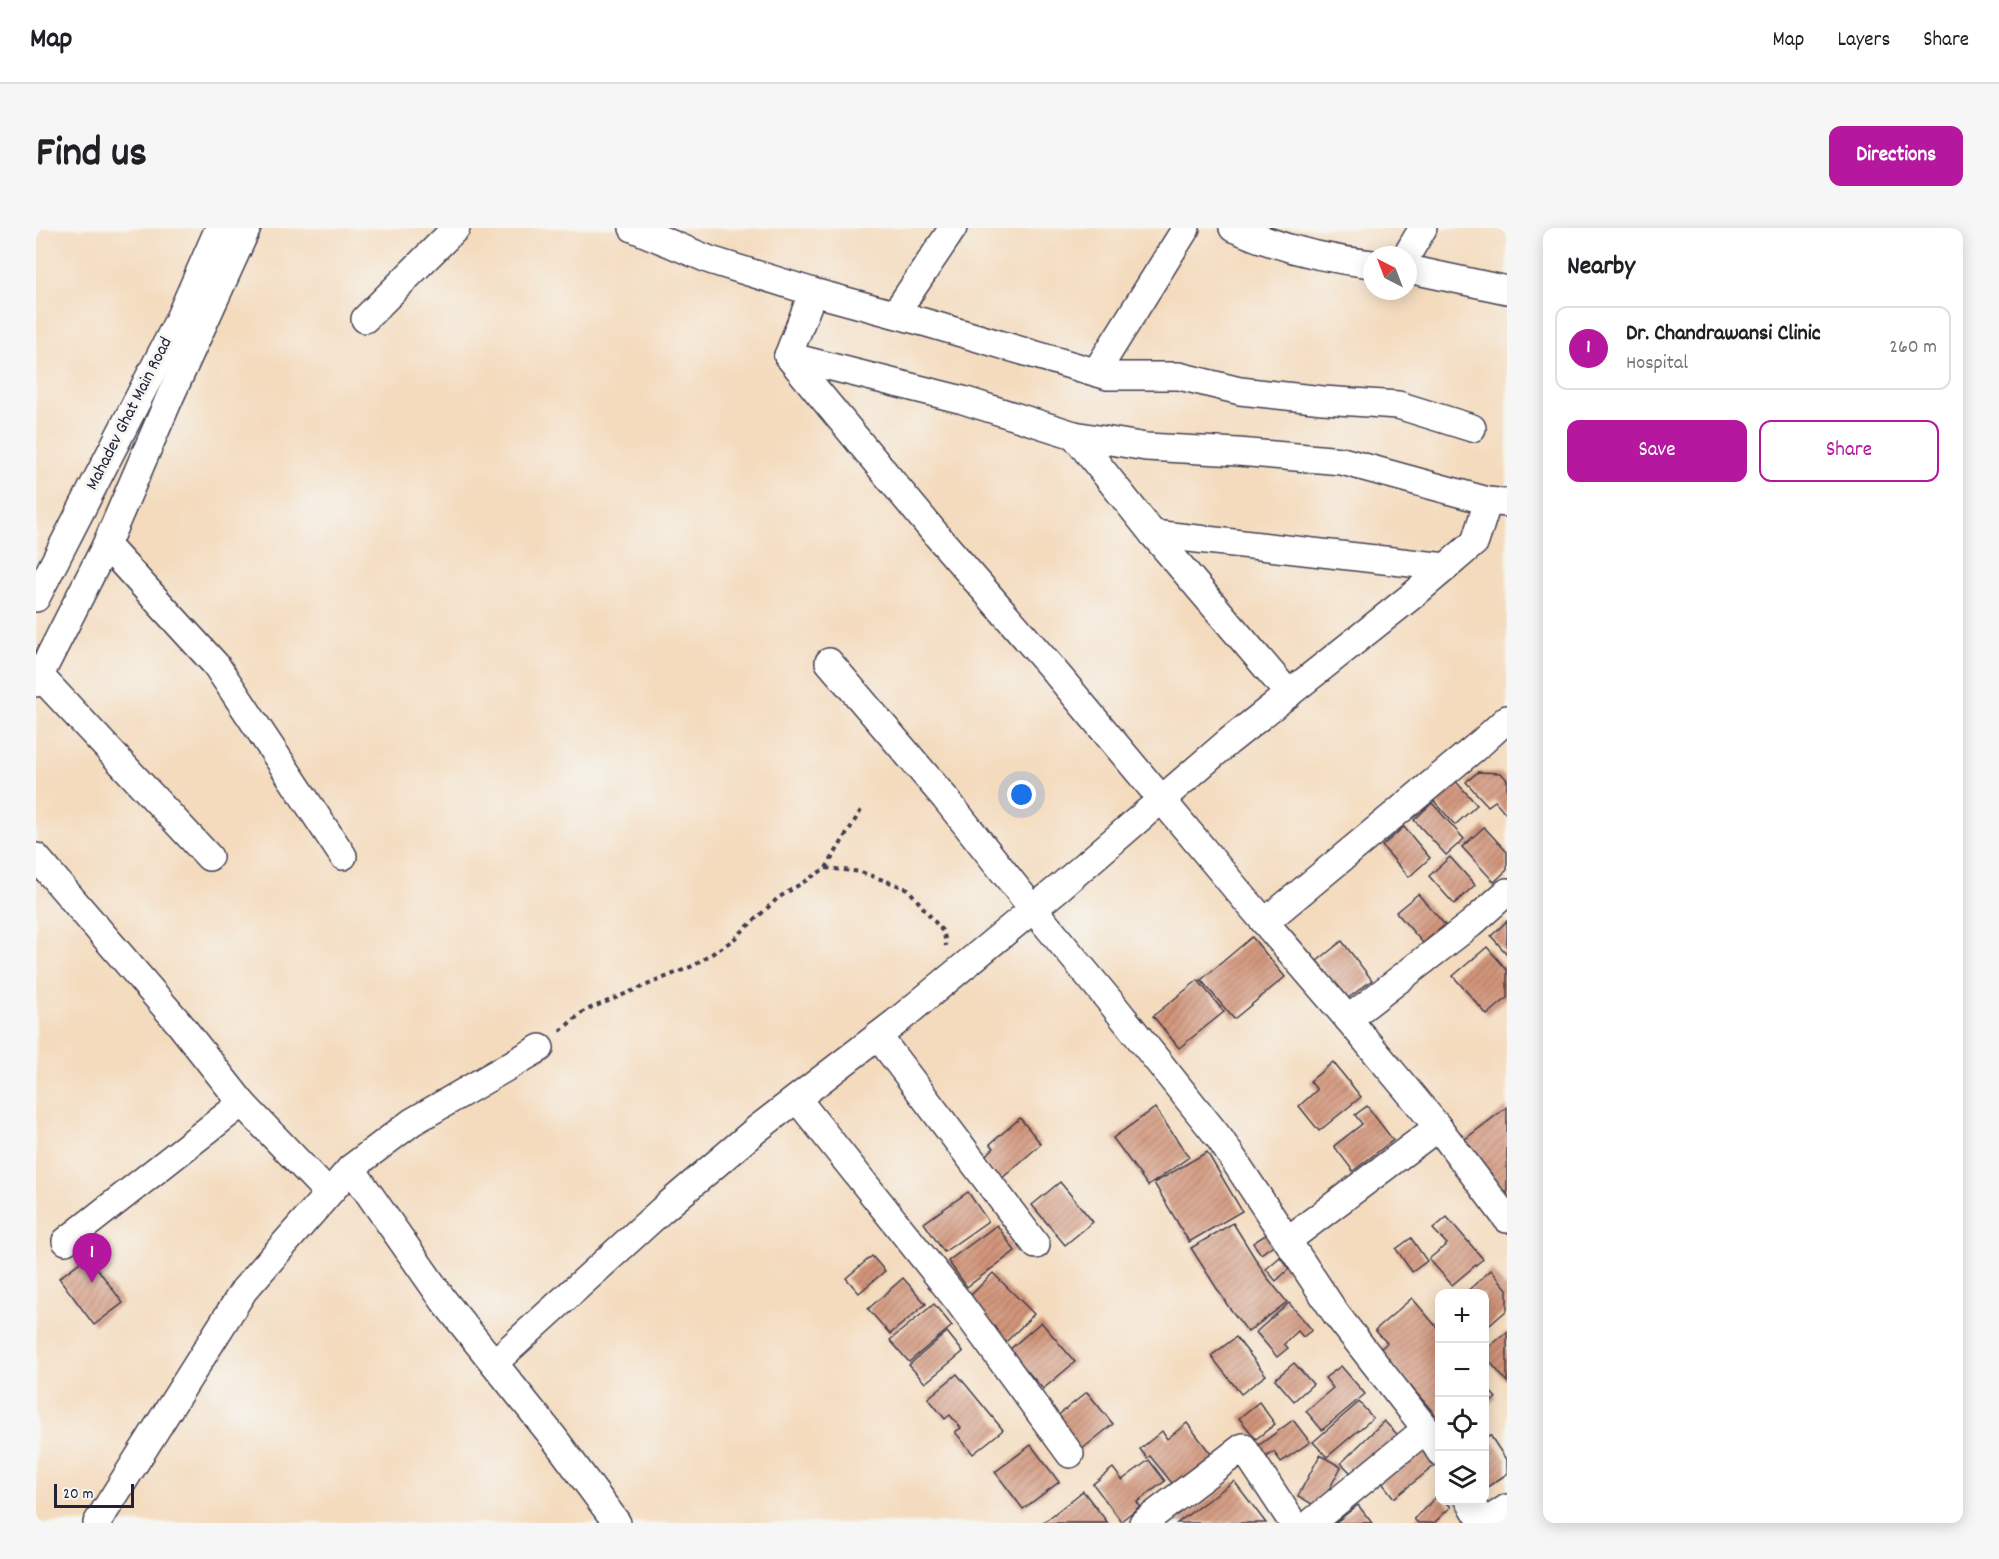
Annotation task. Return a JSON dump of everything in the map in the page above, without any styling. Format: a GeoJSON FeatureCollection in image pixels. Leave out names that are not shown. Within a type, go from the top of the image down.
{"type":"FeatureCollection","features":[{"type":"Feature","properties":{"kind":"street","name":"Mahadev Ghat Main Road"},"geometry":{"type":"LineString","coordinates":[[36,598],[178,321],[219,228]]}},
{"type":"Feature","properties":{"kind":"street"},"geometry":{"type":"LineString","coordinates":[[209,857],[38,679],[106,545],[170,397],[248,228]]}},
{"type":"Feature","properties":{"kind":"street"},"geometry":{"type":"LineString","coordinates":[[365,319],[456,228]]}},
{"type":"Feature","properties":{"kind":"street"},"geometry":{"type":"LineString","coordinates":[[633,228],[710,260],[813,292],[1108,376],[1179,376],[1240,390],[1323,400],[1398,405],[1472,428]]}},
{"type":"Feature","properties":{"kind":"street"},"geometry":{"type":"LineString","coordinates":[[895,314],[953,228]]}},
{"type":"Feature","properties":{"kind":"street"},"geometry":{"type":"LineString","coordinates":[[1096,372],[1186,228]]}},
{"type":"Feature","properties":{"kind":"street"},"geometry":{"type":"LineString","coordinates":[[1233,228],[1258,239],[1334,260],[1363,263]]}},
{"type":"Feature","properties":{"kind":"street"},"geometry":{"type":"LineString","coordinates":[[1412,246],[1423,228]]}},
{"type":"Feature","properties":{"kind":"street"},"geometry":{"type":"LineString","coordinates":[[1417,271],[1507,290]]}},
{"type":"Feature","properties":{"kind":"street"},"geometry":{"type":"LineString","coordinates":[[788,356],[813,292]]}},
{"type":"Feature","properties":{"kind":"street"},"geometry":{"type":"LineString","coordinates":[[494,1363],[662,1210],[757,1129],[878,1036],[1033,909],[1228,742],[1413,596],[1475,542],[1498,502],[1342,460],[1146,447],[1074,435],[963,400],[788,356]]}},
{"type":"Feature","properties":{"kind":"street"},"geometry":{"type":"LineString","coordinates":[[788,356],[934,532],[1051,667],[1438,1127],[1507,1219]]}},
{"type":"Feature","properties":{"kind":"street"},"geometry":{"type":"LineString","coordinates":[[1074,435],[1153,534],[1289,694]]}},
{"type":"Feature","properties":{"kind":"street"},"geometry":{"type":"LineString","coordinates":[[1153,534],[1446,567]]}},
{"type":"Feature","properties":{"kind":"street"},"geometry":{"type":"LineString","coordinates":[[106,545],[216,665],[343,856]]}},
{"type":"Feature","properties":{"kind":"street"},"geometry":{"type":"LineString","coordinates":[[829,662],[945,798],[1220,1139],[1336,1314],[1433,1441],[1311,1523]]}},
{"type":"Feature","properties":{"kind":"street"},"geometry":{"type":"LineString","coordinates":[[1265,922],[1507,719]]}},
{"type":"Feature","properties":{"kind":"street"},"geometry":{"type":"LineString","coordinates":[[36,857],[179,1023],[242,1103],[328,1193]]}},
{"type":"Feature","properties":{"kind":"street"},"geometry":{"type":"LineString","coordinates":[[1348,1019],[1471,924],[1507,892]]}},
{"type":"Feature","properties":{"kind":"street"},"geometry":{"type":"LineString","coordinates":[[878,1036],[1036,1245]]}},
{"type":"Feature","properties":{"kind":"street"},"geometry":{"type":"LineString","coordinates":[[97,1523],[244,1290],[351,1168],[412,1122],[540,1048]]}},
{"type":"Feature","properties":{"kind":"street"},"geometry":{"type":"LineString","coordinates":[[797,1099],[958,1301],[1070,1454]]}},
{"type":"Feature","properties":{"kind":"street"},"geometry":{"type":"LineString","coordinates":[[66,1241],[242,1103]]}},
{"type":"Feature","properties":{"kind":"street"},"geometry":{"type":"LineString","coordinates":[[1288,1240],[1438,1127]]}},
{"type":"Feature","properties":{"kind":"street"},"geometry":{"type":"LineString","coordinates":[[351,1168],[444,1301],[617,1523]]}},
{"type":"Feature","properties":{"kind":"street"},"geometry":{"type":"LineString","coordinates":[[1143,1523],[1243,1447],[1293,1523]]}},
{"type":"Feature","properties":{"kind":"street"},"geometry":{"type":"LineString","coordinates":[[1472,1505],[1483,1523],[1507,1508]]}},
{"type":"Feature","properties":{"kind":"path"},"geometry":{"type":"LineString","coordinates":[[540,1048],[584,1011],[695,965],[733,940],[778,898],[826,868],[862,807]]}},
{"type":"Feature","properties":{"kind":"path"},"geometry":{"type":"LineString","coordinates":[[826,868],[861,872],[908,890],[944,933],[951,976]]}},
{"type":"Feature","properties":{"kind":"building"},"geometry":{"type":"Polygon","coordinates":[[[1478,772],[1501,773],[1507,780],[1507,815],[1495,801],[1488,806],[1466,782],[1478,772]]]}},
{"type":"Feature","properties":{"kind":"building"},"geometry":{"type":"Polygon","coordinates":[[[1450,775],[1477,805],[1455,825],[1428,794],[1450,775]]]}},
{"type":"Feature","properties":{"kind":"building"},"geometry":{"type":"Polygon","coordinates":[[[1432,803],[1464,839],[1446,855],[1414,820],[1432,803]]]}},
{"type":"Feature","properties":{"kind":"building"},"geometry":{"type":"Polygon","coordinates":[[[1404,827],[1430,858],[1409,877],[1382,846],[1404,827]]]}},
{"type":"Feature","properties":{"kind":"building"},"geometry":{"type":"Polygon","coordinates":[[[1484,827],[1507,852],[1507,870],[1494,882],[1462,847],[1484,827]]]}},
{"type":"Feature","properties":{"kind":"building"},"geometry":{"type":"Polygon","coordinates":[[[1450,857],[1475,885],[1454,904],[1429,876],[1450,857]]]}},
{"type":"Feature","properties":{"kind":"building"},"geometry":{"type":"Polygon","coordinates":[[[1418,894],[1445,925],[1423,943],[1396,912],[1418,894]]]}},
{"type":"Feature","properties":{"kind":"building"},"geometry":{"type":"Polygon","coordinates":[[[1507,921],[1507,954],[1491,936],[1507,921]]]}},
{"type":"Feature","properties":{"kind":"building"},"geometry":{"type":"Polygon","coordinates":[[[1252,937],[1285,977],[1234,1019],[1201,980],[1252,937]]]}},
{"type":"Feature","properties":{"kind":"building"},"geometry":{"type":"Polygon","coordinates":[[[1342,941],[1372,980],[1347,999],[1317,961],[1342,941]]]}},
{"type":"Feature","properties":{"kind":"building"},"geometry":{"type":"Polygon","coordinates":[[[1487,947],[1507,970],[1507,998],[1487,1015],[1453,976],[1487,947]]]}},
{"type":"Feature","properties":{"kind":"building"},"geometry":{"type":"Polygon","coordinates":[[[1198,980],[1224,1012],[1179,1048],[1153,1016],[1198,980]]]}},
{"type":"Feature","properties":{"kind":"building"},"geometry":{"type":"Polygon","coordinates":[[[1333,1062],[1361,1097],[1319,1131],[1299,1106],[1317,1090],[1310,1081],[1333,1062]]]}},
{"type":"Feature","properties":{"kind":"building"},"geometry":{"type":"Polygon","coordinates":[[[1367,1106],[1393,1140],[1353,1171],[1334,1146],[1362,1124],[1355,1115],[1367,1106]]]}},
{"type":"Feature","properties":{"kind":"building"},"geometry":{"type":"Polygon","coordinates":[[[1507,1107],[1507,1202],[1460,1143],[1507,1107]]]}},
{"type":"Feature","properties":{"kind":"building"},"geometry":{"type":"Polygon","coordinates":[[[1155,1108],[1189,1157],[1148,1186],[1113,1138],[1155,1108]]]}},
{"type":"Feature","properties":{"kind":"building"},"geometry":{"type":"Polygon","coordinates":[[[1020,1118],[1041,1144],[999,1181],[981,1159],[994,1148],[990,1144],[1020,1118]]]}},
{"type":"Feature","properties":{"kind":"building"},"geometry":{"type":"Polygon","coordinates":[[[1207,1152],[1242,1211],[1189,1242],[1154,1183],[1207,1152]]]}},
{"type":"Feature","properties":{"kind":"building"},"geometry":{"type":"Polygon","coordinates":[[[1060,1182],[1093,1222],[1065,1245],[1032,1205],[1060,1182]]]}},
{"type":"Feature","properties":{"kind":"building"},"geometry":{"type":"Polygon","coordinates":[[[968,1192],[988,1221],[944,1252],[924,1223],[968,1192]]]}},
{"type":"Feature","properties":{"kind":"building"},"geometry":{"type":"Polygon","coordinates":[[[1447,1217],[1483,1259],[1452,1285],[1429,1259],[1447,1244],[1433,1229],[1447,1217]]]}},
{"type":"Feature","properties":{"kind":"building"},"geometry":{"type":"Polygon","coordinates":[[[1233,1223],[1266,1276],[1287,1302],[1248,1332],[1228,1306],[1191,1248],[1233,1223]]]}},
{"type":"Feature","properties":{"kind":"building"},"geometry":{"type":"Polygon","coordinates":[[[997,1225],[1015,1251],[967,1287],[948,1261],[997,1225]]]}},
{"type":"Feature","properties":{"kind":"building"},"geometry":{"type":"Polygon","coordinates":[[[1273,1230],[1280,1240],[1261,1254],[1253,1243],[1273,1230]]]}},
{"type":"Feature","properties":{"kind":"building"},"geometry":{"type":"Polygon","coordinates":[[[1411,1238],[1427,1261],[1412,1272],[1396,1249],[1411,1238]]]}},
{"type":"Feature","properties":{"kind":"building"},"geometry":{"type":"Polygon","coordinates":[[[88,1256],[123,1303],[94,1325],[59,1278],[88,1256]]]}},
{"type":"Feature","properties":{"kind":"building"},"geometry":{"type":"Polygon","coordinates":[[[872,1256],[885,1271],[859,1293],[846,1278],[872,1256]]]}},
{"type":"Feature","properties":{"kind":"building"},"geometry":{"type":"Polygon","coordinates":[[[1280,1257],[1289,1269],[1276,1281],[1266,1269],[1280,1257]]]}},
{"type":"Feature","properties":{"kind":"building"},"geometry":{"type":"Polygon","coordinates":[[[1491,1270],[1507,1289],[1507,1310],[1489,1326],[1489,1289],[1470,1289],[1491,1270]]]}},
{"type":"Feature","properties":{"kind":"building"},"geometry":{"type":"Polygon","coordinates":[[[993,1273],[1034,1314],[1003,1345],[962,1304],[993,1273]]]}},
{"type":"Feature","properties":{"kind":"building"},"geometry":{"type":"Polygon","coordinates":[[[903,1278],[926,1304],[890,1334],[868,1309],[903,1278]]]}},
{"type":"Feature","properties":{"kind":"building"},"geometry":{"type":"Polygon","coordinates":[[[1412,1298],[1435,1325],[1435,1414],[1379,1350],[1387,1343],[1375,1330],[1412,1298]]]}},
{"type":"Feature","properties":{"kind":"building"},"geometry":{"type":"Polygon","coordinates":[[[1289,1303],[1312,1330],[1303,1337],[1298,1331],[1284,1344],[1288,1348],[1277,1357],[1256,1332],[1289,1303]]]}},
{"type":"Feature","properties":{"kind":"building"},"geometry":{"type":"Polygon","coordinates":[[[934,1304],[952,1326],[909,1362],[890,1340],[934,1304]]]}},
{"type":"Feature","properties":{"kind":"building"},"geometry":{"type":"Polygon","coordinates":[[[1041,1322],[1075,1362],[1043,1389],[1009,1350],[1041,1322]]]}},
{"type":"Feature","properties":{"kind":"building"},"geometry":{"type":"Polygon","coordinates":[[[947,1332],[963,1352],[925,1383],[909,1365],[947,1332]]]}},
{"type":"Feature","properties":{"kind":"building"},"geometry":{"type":"Polygon","coordinates":[[[1507,1332],[1507,1382],[1489,1361],[1489,1347],[1507,1332]]]}},
{"type":"Feature","properties":{"kind":"building"},"geometry":{"type":"Polygon","coordinates":[[[1236,1337],[1266,1375],[1241,1394],[1211,1356],[1236,1337]]]}},
{"type":"Feature","properties":{"kind":"building"},"geometry":{"type":"Polygon","coordinates":[[[1294,1363],[1313,1384],[1294,1401],[1275,1379],[1294,1363]]]}},
{"type":"Feature","properties":{"kind":"building"},"geometry":{"type":"Polygon","coordinates":[[[1341,1366],[1365,1394],[1322,1430],[1306,1411],[1333,1388],[1325,1378],[1341,1366]]]}},
{"type":"Feature","properties":{"kind":"building"},"geometry":{"type":"Polygon","coordinates":[[[957,1374],[1003,1430],[973,1454],[955,1432],[961,1428],[950,1415],[945,1419],[928,1398],[957,1374]]]}},
{"type":"Feature","properties":{"kind":"building"},"geometry":{"type":"Polygon","coordinates":[[[1489,1390],[1496,1398],[1489,1404],[1489,1390]]]}},
{"type":"Feature","properties":{"kind":"building"},"geometry":{"type":"Polygon","coordinates":[[[1087,1392],[1113,1424],[1076,1454],[1050,1422],[1087,1392]]]}},
{"type":"Feature","properties":{"kind":"building"},"geometry":{"type":"Polygon","coordinates":[[[1259,1402],[1275,1424],[1256,1439],[1239,1418],[1259,1402]]]}},
{"type":"Feature","properties":{"kind":"building"},"geometry":{"type":"Polygon","coordinates":[[[1359,1402],[1373,1418],[1327,1457],[1313,1442],[1359,1402]]]}},
{"type":"Feature","properties":{"kind":"building"},"geometry":{"type":"Polygon","coordinates":[[[1293,1420],[1310,1442],[1281,1462],[1274,1452],[1266,1457],[1258,1446],[1293,1420]]]}},
{"type":"Feature","properties":{"kind":"building"},"geometry":{"type":"Polygon","coordinates":[[[1384,1421],[1398,1435],[1355,1477],[1341,1463],[1384,1421]]]}},
{"type":"Feature","properties":{"kind":"building"},"geometry":{"type":"Polygon","coordinates":[[[1187,1423],[1218,1463],[1176,1488],[1150,1456],[1147,1458],[1140,1449],[1162,1431],[1167,1439],[1187,1423]]]}},
{"type":"Feature","properties":{"kind":"building"},"geometry":{"type":"Polygon","coordinates":[[[1489,1436],[1507,1461],[1507,1474],[1489,1486],[1489,1451],[1489,1436]]]}},
{"type":"Feature","properties":{"kind":"building"},"geometry":{"type":"Polygon","coordinates":[[[1420,1440],[1435,1459],[1435,1465],[1394,1498],[1376,1475],[1420,1440]]]}},
{"type":"Feature","properties":{"kind":"building"},"geometry":{"type":"Polygon","coordinates":[[[1031,1445],[1059,1482],[1023,1509],[995,1472],[1031,1445]]]}},
{"type":"Feature","properties":{"kind":"building"},"geometry":{"type":"Polygon","coordinates":[[[1320,1455],[1341,1467],[1319,1508],[1298,1496],[1320,1455]]]}},
{"type":"Feature","properties":{"kind":"building"},"geometry":{"type":"Polygon","coordinates":[[[1149,1460],[1165,1481],[1137,1502],[1140,1506],[1121,1521],[1093,1484],[1113,1468],[1122,1480],[1149,1460]]]}},
{"type":"Feature","properties":{"kind":"building"},"geometry":{"type":"Polygon","coordinates":[[[1234,1481],[1266,1523],[1177,1523],[1234,1481]]]}},
{"type":"Feature","properties":{"kind":"building"},"geometry":{"type":"Polygon","coordinates":[[[1083,1491],[1108,1523],[1043,1523],[1083,1491]]]}},
{"type":"Feature","properties":{"kind":"building"},"geometry":{"type":"Polygon","coordinates":[[[1435,1498],[1435,1505],[1451,1507],[1434,1523],[1418,1523],[1414,1519],[1435,1498]]]}},
{"type":"Feature","properties":{"kind":"building"},"geometry":{"type":"Polygon","coordinates":[[[1358,1505],[1372,1523],[1335,1523],[1358,1505]]]}},
{"type":"Feature","properties":{"kind":"place","name":"Dr. Chandrawansi Clinic"},"geometry":{"type":"Point","coordinates":[92,1283]}}]}
